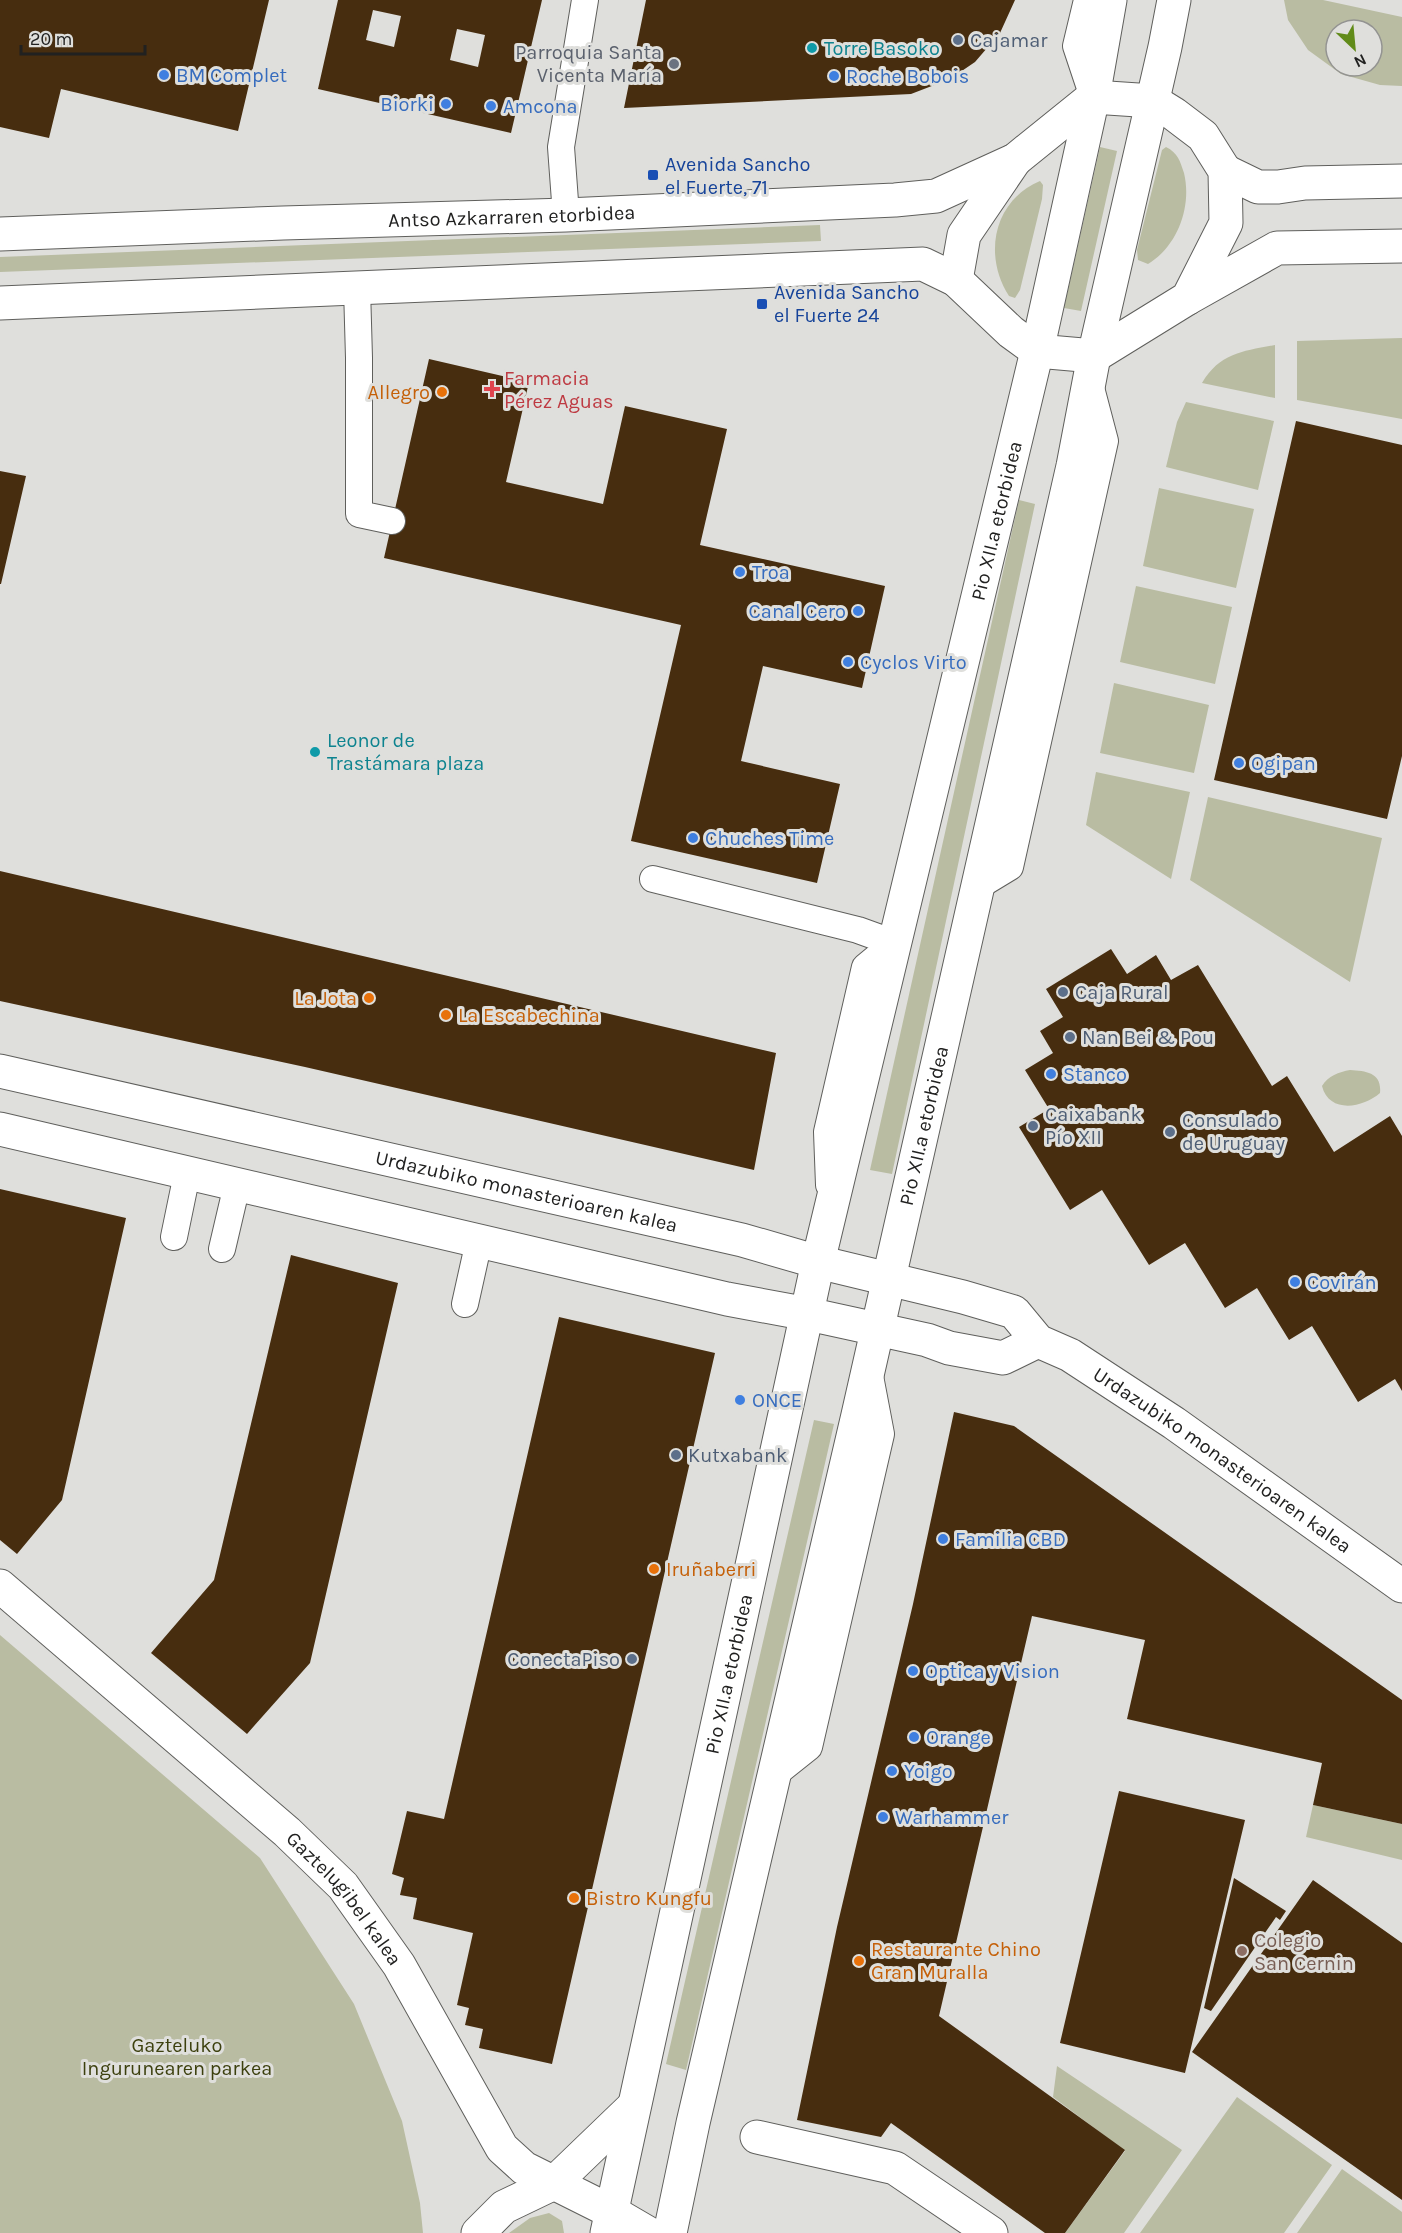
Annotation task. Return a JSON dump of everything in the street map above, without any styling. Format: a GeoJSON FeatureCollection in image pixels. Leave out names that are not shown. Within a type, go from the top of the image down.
{"type":"FeatureCollection","features":[{"type":"Feature","properties":{"kind":"main road","name":"Pio XII.a etorbidea"},"geometry":{"type":"LineString","coordinates":[[609,2222],[818,1262],[1036,351],[1093,97],[1110,0]]}},
{"type":"Feature","properties":{"kind":"main road","name":"Pio XII.a etorbidea"},"geometry":{"type":"LineString","coordinates":[[670,2233],[693,2123],[1073,466],[1092,369],[1174,0]]}},
{"type":"Feature","properties":{"kind":"main road","name":"Antso Azkarraren etorbidea"},"geometry":{"type":"LineString","coordinates":[[0,234],[567,215],[895,200],[936,196],[1015,160],[1093,97]]}},
{"type":"Feature","properties":{"kind":"main road"},"geometry":{"type":"LineString","coordinates":[[1093,97],[1153,101],[1203,136],[1225,171],[1226,223],[1188,298]]}},
{"type":"Feature","properties":{"kind":"main road","name":"Antso Azkarraren etorbidea"},"geometry":{"type":"LineString","coordinates":[[956,280],[964,236],[1015,160]]}},
{"type":"Feature","properties":{"kind":"main road"},"geometry":{"type":"LineString","coordinates":[[1225,171],[1258,187],[1305,183],[1402,181]]}},
{"type":"Feature","properties":{"kind":"main road"},"geometry":{"type":"LineString","coordinates":[[0,303],[923,264],[956,280],[1011,332],[1036,351],[1092,369],[1188,298],[1277,248],[1402,246]]}},
{"type":"Feature","properties":{"kind":"main road","name":"Urdazubiko monasterioaren kalea"},"geometry":{"type":"LineString","coordinates":[[0,1071],[742,1240],[818,1262],[963,1297],[1014,1312],[1038,1341],[1070,1354],[1174,1423],[1402,1586]]}},
{"type":"Feature","properties":{"kind":"main road"},"geometry":{"type":"LineString","coordinates":[[0,1128],[187,1174],[727,1299],[927,1340],[949,1348],[1003,1358],[1038,1341]]}},
{"type":"Feature","properties":{"kind":"main road","name":"Gaztelugibel kalea"},"geometry":{"type":"LineString","coordinates":[[0,1586],[287,1832],[343,1886],[399,1965],[501,2148],[524,2168],[554,2183],[609,2222],[648,2233]]}},
{"type":"Feature","properties":{"kind":"main road"},"geometry":{"type":"LineString","coordinates":[[478,2233],[504,2207],[554,2183],[633,2107]]}},
{"type":"Feature","properties":{"kind":"main road"},"geometry":{"type":"LineString","coordinates":[[757,2137],[895,2169],[991,2233]]}},
{"type":"Feature","properties":{"kind":"lane"},"geometry":{"type":"LineString","coordinates":[[567,215],[561,147],[585,0]]}},
{"type":"Feature","properties":{"kind":"lane"},"geometry":{"type":"LineString","coordinates":[[1087,0],[1076,46],[1093,97]]}},
{"type":"Feature","properties":{"kind":"lane"},"geometry":{"type":"LineString","coordinates":[[357,288],[359,514],[392,521]]}},
{"type":"Feature","properties":{"kind":"lane"},"geometry":{"type":"LineString","coordinates":[[653,879],[858,930],[894,943]]}},
{"type":"Feature","properties":{"kind":"lane"},"geometry":{"type":"LineString","coordinates":[[174,1236],[187,1174]]}},
{"type":"Feature","properties":{"kind":"lane"},"geometry":{"type":"LineString","coordinates":[[222,1249],[237,1185]]}},
{"type":"Feature","properties":{"kind":"lane"},"geometry":{"type":"LineString","coordinates":[[465,1304],[479,1241]]}},
{"type":"Feature","properties":{"kind":"green space"},"geometry":{"type":"Polygon","coordinates":[[[1284,0],[1323,0],[1402,17],[1402,86],[1380,85],[1355,78],[1384,78],[1384,18],[1324,18],[1324,62],[1308,50],[1288,20],[1284,0]]]}},
{"type":"Feature","properties":{"kind":"green space"},"geometry":{"type":"Polygon","coordinates":[[[1100,147],[1117,151],[1081,311],[1064,308],[1100,147]]]}},
{"type":"Feature","properties":{"kind":"green space"},"geometry":{"type":"Polygon","coordinates":[[[1166,147],[1176,155],[1184,173],[1186,199],[1184,212],[1175,236],[1167,247],[1148,264],[1138,260],[1137,250],[1162,150],[1166,147]]]}},
{"type":"Feature","properties":{"kind":"green space"},"geometry":{"type":"Polygon","coordinates":[[[1040,181],[1043,185],[1042,199],[1020,290],[1015,298],[1009,296],[996,264],[997,231],[1012,202],[1024,190],[1040,181]]]}},
{"type":"Feature","properties":{"kind":"green space"},"geometry":{"type":"Polygon","coordinates":[[[820,225],[821,241],[0,272],[0,257],[820,225]]]}},
{"type":"Feature","properties":{"kind":"green space"},"geometry":{"type":"Polygon","coordinates":[[[1402,338],[1402,419],[1297,400],[1297,341],[1402,338]]]}},
{"type":"Feature","properties":{"kind":"green space"},"geometry":{"type":"Polygon","coordinates":[[[1275,345],[1275,398],[1202,383],[1216,365],[1225,359],[1243,352],[1275,345]]]}},
{"type":"Feature","properties":{"kind":"green space"},"geometry":{"type":"Polygon","coordinates":[[[1186,402],[1274,421],[1258,490],[1166,467],[1177,422],[1186,402]]]}},
{"type":"Feature","properties":{"kind":"green space"},"geometry":{"type":"Polygon","coordinates":[[[1159,488],[1254,509],[1236,588],[1143,566],[1159,488]]]}},
{"type":"Feature","properties":{"kind":"green space"},"geometry":{"type":"Polygon","coordinates":[[[1019,500],[1035,504],[892,1174],[870,1170],[1019,500]]]}},
{"type":"Feature","properties":{"kind":"green space"},"geometry":{"type":"Polygon","coordinates":[[[1136,586],[1232,607],[1215,684],[1120,662],[1136,586]]]}},
{"type":"Feature","properties":{"kind":"green space"},"geometry":{"type":"Polygon","coordinates":[[[1114,683],[1209,705],[1194,773],[1100,753],[1114,683]]]}},
{"type":"Feature","properties":{"kind":"green space"},"geometry":{"type":"Polygon","coordinates":[[[1096,772],[1190,792],[1171,879],[1086,825],[1096,772]]]}},
{"type":"Feature","properties":{"kind":"green space"},"geometry":{"type":"Polygon","coordinates":[[[1208,797],[1382,838],[1350,982],[1190,880],[1208,797]]]}},
{"type":"Feature","properties":{"kind":"green space"},"geometry":{"type":"Polygon","coordinates":[[[1350,1070],[1367,1072],[1376,1077],[1379,1081],[1380,1093],[1356,1105],[1347,1106],[1332,1101],[1322,1086],[1334,1075],[1350,1070]]]}},
{"type":"Feature","properties":{"kind":"green space"},"geometry":{"type":"Polygon","coordinates":[[[814,1420],[834,1424],[686,2070],[666,2064],[814,1420]]]}},
{"type":"Feature","properties":{"kind":"green space","name":"Gazteluko Ingurunearen parkea"},"geometry":{"type":"Polygon","coordinates":[[[0,1635],[260,1858],[354,2004],[402,2121],[420,2203],[423,2233],[0,2233],[0,1635]]]}},
{"type":"Feature","properties":{"kind":"green space"},"geometry":{"type":"Polygon","coordinates":[[[1313,1805],[1402,1824],[1402,1860],[1306,1837],[1313,1805]]]}},
{"type":"Feature","properties":{"kind":"green space"},"geometry":{"type":"Polygon","coordinates":[[[1057,2066],[1182,2150],[1124,2233],[1065,2233],[1125,2151],[1053,2097],[1057,2066]]]}},
{"type":"Feature","properties":{"kind":"green space"},"geometry":{"type":"Polygon","coordinates":[[[1237,2097],[1332,2165],[1284,2233],[1140,2233],[1237,2097]]]}},
{"type":"Feature","properties":{"kind":"green space"},"geometry":{"type":"Polygon","coordinates":[[[1342,2169],[1402,2212],[1402,2233],[1297,2233],[1342,2169]]]}},
{"type":"Feature","properties":{"kind":"green space"},"geometry":{"type":"Polygon","coordinates":[[[549,2213],[562,2221],[564,2233],[509,2233],[530,2218],[549,2213]]]}},
{"type":"Feature","properties":{"kind":"building"},"geometry":{"type":"Polygon","coordinates":[[[0,0],[269,0],[238,131],[61,89],[49,138],[0,127],[0,0]]]}},
{"type":"Feature","properties":{"kind":"building"},"geometry":{"type":"Polygon","coordinates":[[[338,0],[542,0],[511,133],[318,89],[338,0]],[[373,10],[366,40],[394,47],[401,16],[373,10]],[[457,29],[450,60],[478,67],[485,35],[457,29]]]}},
{"type":"Feature","properties":{"kind":"building","name":"Torre Basoko"},"geometry":{"type":"Polygon","coordinates":[[[646,0],[1015,0],[1000,33],[975,62],[950,79],[911,94],[624,108],[646,0]]]}},
{"type":"Feature","properties":{"kind":"building"},"geometry":{"type":"Polygon","coordinates":[[[429,359],[529,382],[506,482],[603,504],[625,406],[727,429],[700,545],[885,586],[862,688],[763,666],[741,761],[840,784],[817,883],[631,841],[681,625],[384,558],[429,359]]]}},
{"type":"Feature","properties":{"kind":"building"},"geometry":{"type":"Polygon","coordinates":[[[1296,421],[1402,445],[1402,756],[1387,819],[1214,780],[1296,421]]]}},
{"type":"Feature","properties":{"kind":"building"},"geometry":{"type":"Polygon","coordinates":[[[0,471],[26,476],[1,584],[0,584],[0,471]]]}},
{"type":"Feature","properties":{"kind":"building"},"geometry":{"type":"Polygon","coordinates":[[[0,871],[776,1053],[754,1170],[305,1067],[0,1001],[0,871]]]}},
{"type":"Feature","properties":{"kind":"building"},"geometry":{"type":"Polygon","coordinates":[[[1111,949],[1127,974],[1156,955],[1171,980],[1198,965],[1272,1086],[1287,1076],[1334,1152],[1390,1116],[1402,1136],[1402,1391],[1395,1379],[1358,1402],[1312,1326],[1289,1340],[1257,1288],[1225,1308],[1185,1243],[1149,1265],[1102,1190],[1070,1210],[1019,1127],[1049,1109],[1025,1070],[1053,1053],[1040,1031],[1063,1017],[1046,989],[1111,949]]]}},
{"type":"Feature","properties":{"kind":"building"},"geometry":{"type":"Polygon","coordinates":[[[0,1189],[126,1218],[62,1500],[17,1554],[0,1540],[0,1189]]]}},
{"type":"Feature","properties":{"kind":"building"},"geometry":{"type":"Polygon","coordinates":[[[291,1255],[398,1283],[310,1663],[247,1734],[151,1653],[214,1580],[291,1255]]]}},
{"type":"Feature","properties":{"kind":"building"},"geometry":{"type":"Polygon","coordinates":[[[559,1317],[715,1353],[552,2064],[479,2048],[483,2029],[465,2025],[469,2008],[457,2005],[473,1933],[413,1919],[417,1898],[400,1895],[404,1878],[392,1874],[407,1811],[444,1819],[559,1317]]]}},
{"type":"Feature","properties":{"kind":"building"},"geometry":{"type":"Polygon","coordinates":[[[954,1412],[1014,1426],[1402,1700],[1402,1824],[1313,1805],[1322,1763],[1127,1719],[1145,1640],[1032,1616],[939,2016],[1125,2150],[1065,2233],[1045,2233],[891,2123],[881,2137],[797,2120],[837,1927],[913,1604],[954,1412]]]}},
{"type":"Feature","properties":{"kind":"building"},"geometry":{"type":"Polygon","coordinates":[[[1119,1791],[1245,1820],[1185,2073],[1060,2043],[1119,1791]]]}},
{"type":"Feature","properties":{"kind":"building"},"geometry":{"type":"Polygon","coordinates":[[[1234,1878],[1286,1911],[1280,1920],[1276,1917],[1211,2011],[1204,2008],[1234,1878]]]}},
{"type":"Feature","properties":{"kind":"building"},"geometry":{"type":"Polygon","coordinates":[[[1313,1880],[1402,1943],[1402,2200],[1192,2052],[1313,1880]]]}},
{"type":"Feature","properties":{"kind":"place","name":"Cajamar"},"geometry":{"type":"Point","coordinates":[958,40]}},
{"type":"Feature","properties":{"kind":"place","name":"Torre Basoko"},"geometry":{"type":"Point","coordinates":[812,48]}},
{"type":"Feature","properties":{"kind":"place","name":"Parroquia Santa Vicenta María"},"geometry":{"type":"Point","coordinates":[674,64]}},
{"type":"Feature","properties":{"kind":"place","name":"BM Complet"},"geometry":{"type":"Point","coordinates":[164,75]}},
{"type":"Feature","properties":{"kind":"place","name":"Roche Bobois"},"geometry":{"type":"Point","coordinates":[834,76]}},
{"type":"Feature","properties":{"kind":"place","name":"Biorki"},"geometry":{"type":"Point","coordinates":[446,104]}},
{"type":"Feature","properties":{"kind":"place","name":"Amcona"},"geometry":{"type":"Point","coordinates":[491,106]}},
{"type":"Feature","properties":{"kind":"place","name":"Avenida Sancho el Fuerte, 71"},"geometry":{"type":"Point","coordinates":[653,175]}},
{"type":"Feature","properties":{"kind":"place","name":"Avenida Sancho el Fuerte 24"},"geometry":{"type":"Point","coordinates":[762,304]}},
{"type":"Feature","properties":{"kind":"place","name":"Farmacia Pérez Aguas"},"geometry":{"type":"Point","coordinates":[492,389]}},
{"type":"Feature","properties":{"kind":"place","name":"Allegro"},"geometry":{"type":"Point","coordinates":[442,392]}},
{"type":"Feature","properties":{"kind":"place","name":"Troa"},"geometry":{"type":"Point","coordinates":[740,572]}},
{"type":"Feature","properties":{"kind":"place","name":"Canal Cero"},"geometry":{"type":"Point","coordinates":[858,611]}},
{"type":"Feature","properties":{"kind":"place","name":"Cyclos Virto"},"geometry":{"type":"Point","coordinates":[848,662]}},
{"type":"Feature","properties":{"kind":"place","name":"Leonor de Trastámara plaza"},"geometry":{"type":"Point","coordinates":[315,752]}},
{"type":"Feature","properties":{"kind":"place","name":"Ogipan"},"geometry":{"type":"Point","coordinates":[1239,763]}},
{"type":"Feature","properties":{"kind":"place","name":"Chuches Time"},"geometry":{"type":"Point","coordinates":[693,838]}},
{"type":"Feature","properties":{"kind":"place","name":"Caja Rural"},"geometry":{"type":"Point","coordinates":[1063,992]}},
{"type":"Feature","properties":{"kind":"place","name":"La Jota"},"geometry":{"type":"Point","coordinates":[369,998]}},
{"type":"Feature","properties":{"kind":"place","name":"La Escabechina"},"geometry":{"type":"Point","coordinates":[446,1015]}},
{"type":"Feature","properties":{"kind":"place","name":"Nan Bei & Pou"},"geometry":{"type":"Point","coordinates":[1070,1037]}},
{"type":"Feature","properties":{"kind":"place","name":"Stanco"},"geometry":{"type":"Point","coordinates":[1051,1074]}},
{"type":"Feature","properties":{"kind":"place","name":"Caixabank Pío XII"},"geometry":{"type":"Point","coordinates":[1033,1126]}},
{"type":"Feature","properties":{"kind":"place","name":"Consulado de Uruguay"},"geometry":{"type":"Point","coordinates":[1170,1132]}},
{"type":"Feature","properties":{"kind":"place","name":"Covirán"},"geometry":{"type":"Point","coordinates":[1295,1282]}},
{"type":"Feature","properties":{"kind":"place","name":"ONCE"},"geometry":{"type":"Point","coordinates":[740,1400]}},
{"type":"Feature","properties":{"kind":"place","name":"Kutxabank"},"geometry":{"type":"Point","coordinates":[676,1455]}},
{"type":"Feature","properties":{"kind":"place","name":"Familia CBD"},"geometry":{"type":"Point","coordinates":[943,1539]}},
{"type":"Feature","properties":{"kind":"place","name":"Iruñaberri"},"geometry":{"type":"Point","coordinates":[654,1569]}},
{"type":"Feature","properties":{"kind":"place","name":"ConectaPiso"},"geometry":{"type":"Point","coordinates":[632,1659]}},
{"type":"Feature","properties":{"kind":"place","name":"Optica y Vision"},"geometry":{"type":"Point","coordinates":[913,1671]}},
{"type":"Feature","properties":{"kind":"place","name":"Orange"},"geometry":{"type":"Point","coordinates":[914,1737]}},
{"type":"Feature","properties":{"kind":"place","name":"Yoigo"},"geometry":{"type":"Point","coordinates":[892,1771]}},
{"type":"Feature","properties":{"kind":"place","name":"Warhammer"},"geometry":{"type":"Point","coordinates":[883,1817]}},
{"type":"Feature","properties":{"kind":"place","name":"Bistro Kungfu"},"geometry":{"type":"Point","coordinates":[574,1898]}},
{"type":"Feature","properties":{"kind":"place","name":"Colegio San Cernin"},"geometry":{"type":"Point","coordinates":[1242,1951]}},
{"type":"Feature","properties":{"kind":"place","name":"Restaurante Chino Gran Muralla"},"geometry":{"type":"Point","coordinates":[859,1961]}}]}
